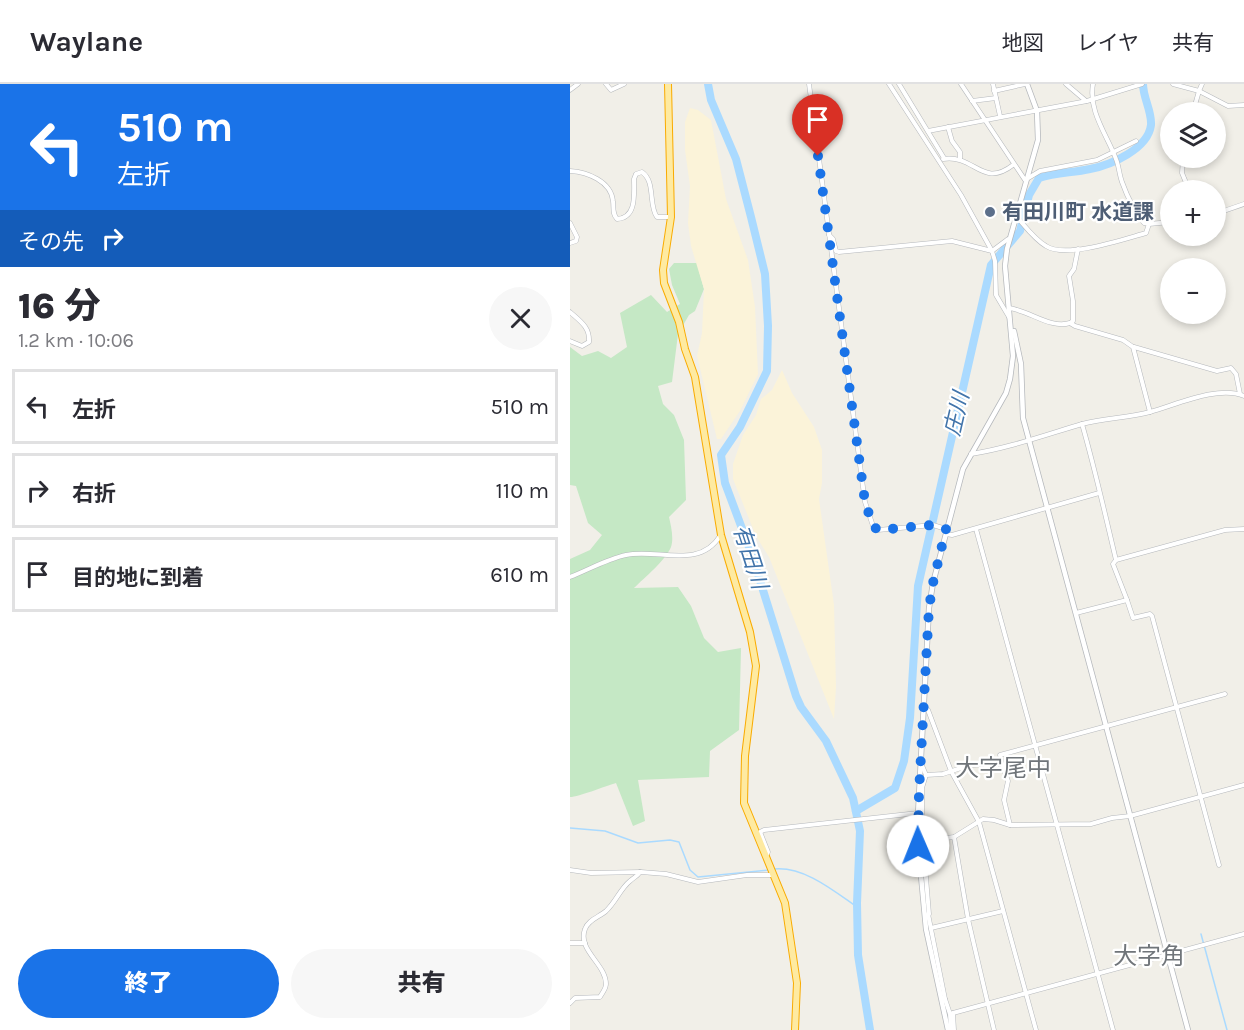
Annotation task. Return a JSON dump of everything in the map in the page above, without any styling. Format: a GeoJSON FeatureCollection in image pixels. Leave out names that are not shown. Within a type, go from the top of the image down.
{"type":"FeatureCollection","features":[{"type":"Feature","properties":{"kind":"highway"},"geometry":{"type":"LineString","coordinates":[[668,84],[671,217],[663,270],[664,283],[679,322],[695,377],[721,535],[739,592],[754,652],[756,666],[747,730],[743,795],[747,814],[785,903],[797,983],[795,1030]]}},
{"type":"Feature","properties":{"kind":"street"},"geometry":{"type":"LineString","coordinates":[[570,90],[578,84]]}},
{"type":"Feature","properties":{"kind":"street"},"geometry":{"type":"LineString","coordinates":[[606,84],[609,89],[613,90],[624,84]]}},
{"type":"Feature","properties":{"kind":"street"},"geometry":{"type":"LineString","coordinates":[[809,84],[861,482],[873,526],[878,530],[933,525],[952,535],[1099,493]]}},
{"type":"Feature","properties":{"kind":"street"},"geometry":{"type":"LineString","coordinates":[[889,84],[939,161],[992,251],[995,261],[996,295],[1010,320],[1021,364],[1023,418],[1188,1030]]}},
{"type":"Feature","properties":{"kind":"street"},"geometry":{"type":"LineString","coordinates":[[899,84],[944,158]]}},
{"type":"Feature","properties":{"kind":"street"},"geometry":{"type":"LineString","coordinates":[[961,84],[1025,180]]}},
{"type":"Feature","properties":{"kind":"street"},"geometry":{"type":"LineString","coordinates":[[993,84],[1000,116]]}},
{"type":"Feature","properties":{"kind":"street"},"geometry":{"type":"LineString","coordinates":[[951,1030],[942,998],[927,914],[919,859],[916,813],[929,608],[933,583],[960,479],[971,454],[1006,393],[1012,364],[1005,266],[1008,239],[1038,140],[1037,111],[1026,84],[994,91]]}},
{"type":"Feature","properties":{"kind":"street"},"geometry":{"type":"LineString","coordinates":[[1066,84],[1090,101]]}},
{"type":"Feature","properties":{"kind":"street"},"geometry":{"type":"LineString","coordinates":[[1093,84],[1090,101],[1105,138],[1114,153],[1121,180],[1131,202],[1144,223],[1160,223]]}},
{"type":"Feature","properties":{"kind":"street"},"geometry":{"type":"LineString","coordinates":[[928,131],[1090,101],[1139,84]]}},
{"type":"Feature","properties":{"kind":"street"},"geometry":{"type":"LineString","coordinates":[[1173,84],[1198,91],[1228,106],[1244,105]]}},
{"type":"Feature","properties":{"kind":"street"},"geometry":{"type":"LineString","coordinates":[[1195,102],[1198,91],[1203,84]]}},
{"type":"Feature","properties":{"kind":"street"},"geometry":{"type":"LineString","coordinates":[[972,101],[996,98]]}},
{"type":"Feature","properties":{"kind":"street"},"geometry":{"type":"LineString","coordinates":[[948,127],[952,141],[960,152],[960,159]]}},
{"type":"Feature","properties":{"kind":"street"},"geometry":{"type":"LineString","coordinates":[[1025,180],[1040,171],[1087,163],[1114,153],[1136,141]]}},
{"type":"Feature","properties":{"kind":"street"},"geometry":{"type":"LineString","coordinates":[[939,161],[944,158],[960,159],[992,175],[1004,172],[1013,165]]}},
{"type":"Feature","properties":{"kind":"street"},"geometry":{"type":"LineString","coordinates":[[570,171],[588,174],[609,189],[616,219],[626,217],[632,210],[634,179],[636,174],[642,172],[646,174],[649,182],[653,212],[657,218],[671,217]]}},
{"type":"Feature","properties":{"kind":"street"},"geometry":{"type":"LineString","coordinates":[[1226,210],[1244,204]]}},
{"type":"Feature","properties":{"kind":"street"},"geometry":{"type":"LineString","coordinates":[[1016,215],[1045,245],[1062,251],[1099,246],[1146,232],[1149,224]]}},
{"type":"Feature","properties":{"kind":"street"},"geometry":{"type":"LineString","coordinates":[[570,223],[577,237],[576,241],[570,243]]}},
{"type":"Feature","properties":{"kind":"street"},"geometry":{"type":"LineString","coordinates":[[828,235],[833,239],[836,251],[839,252],[952,241],[992,251]]}},
{"type":"Feature","properties":{"kind":"street"},"geometry":{"type":"LineString","coordinates":[[992,251],[1008,239]]}},
{"type":"Feature","properties":{"kind":"street"},"geometry":{"type":"LineString","coordinates":[[1070,323],[1073,301],[1069,276],[1074,269],[1078,249]]}},
{"type":"Feature","properties":{"kind":"street"},"geometry":{"type":"LineString","coordinates":[[971,454],[1029,441],[1111,417],[1150,412],[1199,397],[1229,393],[1242,395],[1236,374],[1231,368],[1217,370],[1164,354],[1138,350],[1123,340],[1070,323],[1063,325],[1052,323],[1009,308]]}},
{"type":"Feature","properties":{"kind":"street"},"geometry":{"type":"LineString","coordinates":[[570,312],[587,329],[589,342],[582,346],[570,341]]}},
{"type":"Feature","properties":{"kind":"street"},"geometry":{"type":"LineString","coordinates":[[1133,347],[1150,412]]}},
{"type":"Feature","properties":{"kind":"street"},"geometry":{"type":"LineString","coordinates":[[1012,364],[1017,359],[1021,364]]}},
{"type":"Feature","properties":{"kind":"street"},"geometry":{"type":"LineString","coordinates":[[1082,424],[1098,478],[1099,493],[1116,560],[1113,564],[1134,618],[1150,614],[1152,616],[1219,866]]}},
{"type":"Feature","properties":{"kind":"street"},"geometry":{"type":"LineString","coordinates":[[976,528],[1113,1030]]}},
{"type":"Feature","properties":{"kind":"street"},"geometry":{"type":"LineString","coordinates":[[1116,560],[1225,530],[1244,529]]}},
{"type":"Feature","properties":{"kind":"street"},"geometry":{"type":"LineString","coordinates":[[570,577],[624,555],[636,553],[686,557],[715,545],[721,535]]}},
{"type":"Feature","properties":{"kind":"street"},"geometry":{"type":"LineString","coordinates":[[1076,614],[1126,600]]}},
{"type":"Feature","properties":{"kind":"street"},"geometry":{"type":"LineString","coordinates":[[1010,825],[1004,800],[1008,782],[1000,755],[1225,694]]}},
{"type":"Feature","properties":{"kind":"street"},"geometry":{"type":"LineString","coordinates":[[923,703],[928,710],[951,771],[979,822],[1036,1030]]}},
{"type":"Feature","properties":{"kind":"street"},"geometry":{"type":"LineString","coordinates":[[920,762],[923,764],[926,775],[922,788],[927,914],[942,998],[951,1013],[951,1030]]}},
{"type":"Feature","properties":{"kind":"street"},"geometry":{"type":"LineString","coordinates":[[926,775],[943,774],[970,765],[1002,764]]}},
{"type":"Feature","properties":{"kind":"street"},"geometry":{"type":"LineString","coordinates":[[923,841],[954,837],[983,819],[1010,825],[1091,824],[1130,816],[1244,785]]}},
{"type":"Feature","properties":{"kind":"street"},"geometry":{"type":"LineString","coordinates":[[766,856],[768,852],[760,832],[764,830],[916,813]]}},
{"type":"Feature","properties":{"kind":"street"},"geometry":{"type":"LineString","coordinates":[[954,837],[968,920],[994,1030]]}},
{"type":"Feature","properties":{"kind":"street"},"geometry":{"type":"LineString","coordinates":[[919,859],[923,841]]}},
{"type":"Feature","properties":{"kind":"street"},"geometry":{"type":"LineString","coordinates":[[570,870],[591,873],[666,874],[698,882],[747,874],[775,876]]}},
{"type":"Feature","properties":{"kind":"street"},"geometry":{"type":"LineString","coordinates":[[570,1003],[575,998],[598,998],[605,988],[606,982],[585,942],[584,932],[586,926],[612,905],[629,881],[638,876],[640,872]]}},
{"type":"Feature","properties":{"kind":"street"},"geometry":{"type":"LineString","coordinates":[[931,928],[1003,910]]}},
{"type":"Feature","properties":{"kind":"street"},"geometry":{"type":"LineString","coordinates":[[951,1013],[1244,934]]}},
{"type":"Feature","properties":{"kind":"street"},"geometry":{"type":"LineString","coordinates":[[570,943],[585,942]]}},
{"type":"Feature","properties":{"kind":"green space"},"geometry":{"type":"Polygon","coordinates":[[[674,263],[697,263],[704,289],[695,311],[689,315],[678,334],[672,382],[658,386],[663,404],[674,415],[684,440],[686,500],[669,517],[672,532],[671,547],[660,563],[634,588],[678,587],[691,606],[704,638],[718,652],[741,648],[739,730],[710,751],[709,777],[638,780],[645,821],[633,826],[616,783],[570,797],[570,559],[590,550],[602,535],[588,523],[576,486],[570,485],[570,347],[582,356],[598,351],[611,358],[627,347],[620,313],[651,295],[667,312],[680,304],[672,285],[669,269],[674,263]]]}},
{"type":"Feature","properties":{"kind":"sand"},"geometry":{"type":"Polygon","coordinates":[[[690,108],[698,110],[711,120],[726,199],[748,260],[755,307],[758,374],[740,411],[721,439],[717,439],[697,356],[702,333],[704,289],[691,246],[688,223],[690,186],[685,150],[685,122],[690,108]]]}},
{"type":"Feature","properties":{"kind":"sand"},"geometry":{"type":"Polygon","coordinates":[[[782,370],[792,393],[814,427],[822,450],[822,483],[819,499],[834,605],[836,687],[834,719],[769,557],[756,536],[733,479],[733,464],[743,435],[756,415],[761,399],[772,390],[782,370]]]}},
{"type":"Feature","properties":{"kind":"waterway","name":"有田川"},"geometry":{"type":"LineString","coordinates":[[708,84],[711,100],[736,159],[751,217],[765,274],[768,326],[767,371],[740,427],[721,455],[725,483],[753,558],[796,696],[801,707],[826,741],[853,798],[860,831],[857,903],[858,955],[870,1030]]}},
{"type":"Feature","properties":{"kind":"waterway","name":"庄川"},"geometry":{"type":"LineString","coordinates":[[856,811],[895,788],[904,761],[910,718],[918,586],[991,265],[1020,231],[1029,195],[1039,178],[1108,164],[1118,160],[1143,141],[1151,125],[1143,84]]}},
{"type":"Feature","properties":{"kind":"waterway"},"geometry":{"type":"LineString","coordinates":[[570,828],[605,831],[638,843],[670,840],[679,842],[690,870],[698,877],[769,870]]}},
{"type":"Feature","properties":{"kind":"waterway"},"geometry":{"type":"LineString","coordinates":[[774,869],[785,869],[807,875],[857,907]]}},
{"type":"Feature","properties":{"kind":"waterway"},"geometry":{"type":"LineString","coordinates":[[1201,934],[1227,1030]]}},
{"type":"Feature","properties":{"kind":"place","name":"有田川町 水道課"},"geometry":{"type":"Point","coordinates":[990,212]}},
{"type":"Feature","properties":{"kind":"district","name":"大字尾中"},"geometry":{"type":"Point","coordinates":[1003,768]}},
{"type":"Feature","properties":{"kind":"district","name":"大字角"},"geometry":{"type":"Point","coordinates":[1149,956]}},
{"type":"Feature","properties":{"kind":"route"},"geometry":{"type":"LineString","coordinates":[[818,156],[860,472],[865,502],[873,526],[878,530],[933,525],[946,529],[929,608],[918,846]]}}]}
